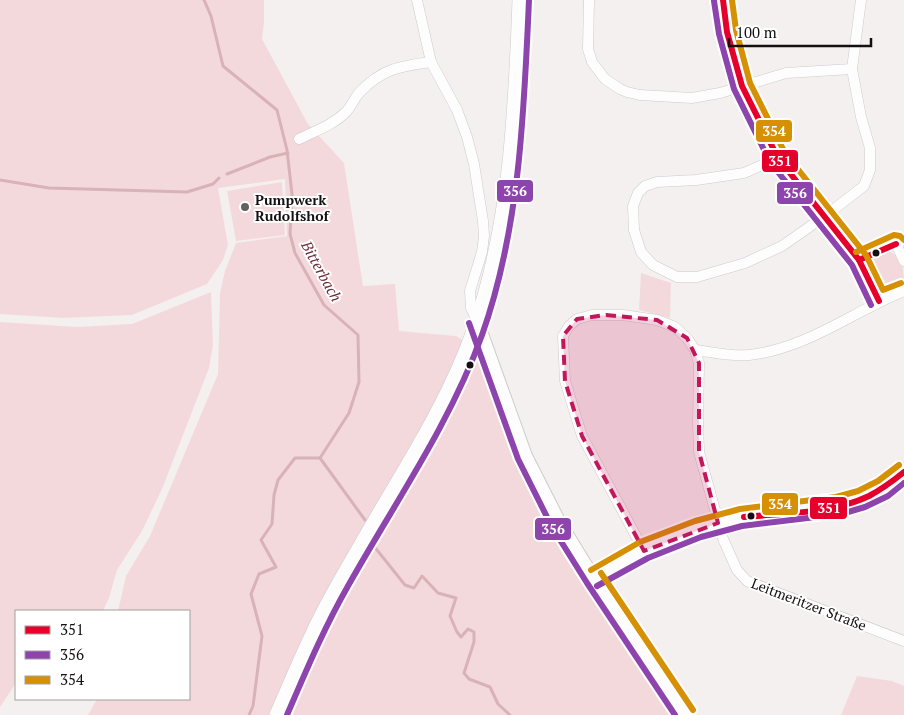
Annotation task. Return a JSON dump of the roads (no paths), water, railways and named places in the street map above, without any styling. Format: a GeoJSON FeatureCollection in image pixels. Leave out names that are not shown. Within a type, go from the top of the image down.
{"type":"FeatureCollection","features":[{"type":"Feature","properties":{"kind":"main road"},"geometry":{"type":"LineString","coordinates":[[277,715],[313,632],[358,550],[416,452],[451,385],[477,320],[490,279],[503,220],[516,82],[520,0]]}},
{"type":"Feature","properties":{"kind":"street"},"geometry":{"type":"LineString","coordinates":[[417,0],[431,62],[457,110],[467,137],[474,164],[484,221],[482,252],[470,291],[471,308],[526,456],[560,523],[594,578],[686,715]]}},
{"type":"Feature","properties":{"kind":"street"},"geometry":{"type":"LineString","coordinates":[[588,0],[588,49],[592,62],[605,79],[620,89],[640,95],[692,98],[720,93],[786,73],[852,69]]}},
{"type":"Feature","properties":{"kind":"street"},"geometry":{"type":"LineString","coordinates":[[723,0],[727,32],[742,86],[778,158],[860,260],[879,301]]}},
{"type":"Feature","properties":{"kind":"street"},"geometry":{"type":"LineString","coordinates":[[778,158],[744,173],[696,180],[657,182],[645,186],[638,193],[632,206],[634,230],[641,252],[653,265],[677,277],[697,277],[745,264],[782,246],[864,186],[870,170],[870,148],[861,117],[852,69],[861,0]]}},
{"type":"Feature","properties":{"kind":"street"},"geometry":{"type":"LineString","coordinates":[[299,139],[333,122],[346,112],[358,94],[390,70],[431,62]]}},
{"type":"Feature","properties":{"kind":"street"},"geometry":{"type":"LineString","coordinates":[[860,260],[900,242],[904,261]]}},
{"type":"Feature","properties":{"kind":"street"},"geometry":{"type":"LineString","coordinates":[[644,550],[582,436],[566,381],[564,336],[569,326],[577,319],[592,315],[657,320],[675,327],[687,338],[695,350],[750,355],[790,346],[831,327],[879,301],[904,291]]}},
{"type":"Feature","properties":{"kind":"street","name":"Leitmeritzer Straße"},"geometry":{"type":"LineString","coordinates":[[695,350],[700,363],[699,452],[723,539],[737,570],[747,581],[904,640]]}},
{"type":"Feature","properties":{"kind":"street"},"geometry":{"type":"LineString","coordinates":[[594,578],[644,550],[718,523],[751,516],[826,509],[860,501],[888,486],[904,472]]}},
{"type":"Feature","properties":{"kind":"waterway","name":"Bitterbach"},"geometry":{"type":"LineString","coordinates":[[204,0],[211,16],[223,66],[277,110],[287,150],[292,194],[290,234],[295,253],[324,305],[358,335],[359,382],[349,413],[320,458]]}},
{"type":"Feature","properties":{"kind":"waterway"},"geometry":{"type":"LineString","coordinates":[[227,174],[270,157],[288,153]]}},
{"type":"Feature","properties":{"kind":"waterway"},"geometry":{"type":"LineString","coordinates":[[0,180],[49,188],[187,192],[213,184],[219,178]]}},
{"type":"Feature","properties":{"kind":"waterway","name":"Bitterbach"},"geometry":{"type":"LineString","coordinates":[[249,715],[253,706],[262,636],[251,594],[259,574],[276,567],[261,540],[272,524],[274,495],[278,480],[295,458],[320,458]]}},
{"type":"Feature","properties":{"kind":"waterway"},"geometry":{"type":"LineString","coordinates":[[320,458],[365,520]]}},
{"type":"Feature","properties":{"kind":"waterway"},"geometry":{"type":"LineString","coordinates":[[373,545],[405,585],[414,588],[422,576],[438,593],[456,598],[450,616],[457,632],[461,637],[468,629],[474,632],[474,642],[464,673],[469,679],[490,687],[498,704],[510,715]]}},
{"type":"Feature","properties":{"kind":"place","name":"Pumpwerk Rudolfshof"},"geometry":{"type":"Point","coordinates":[245,207]}}]}
